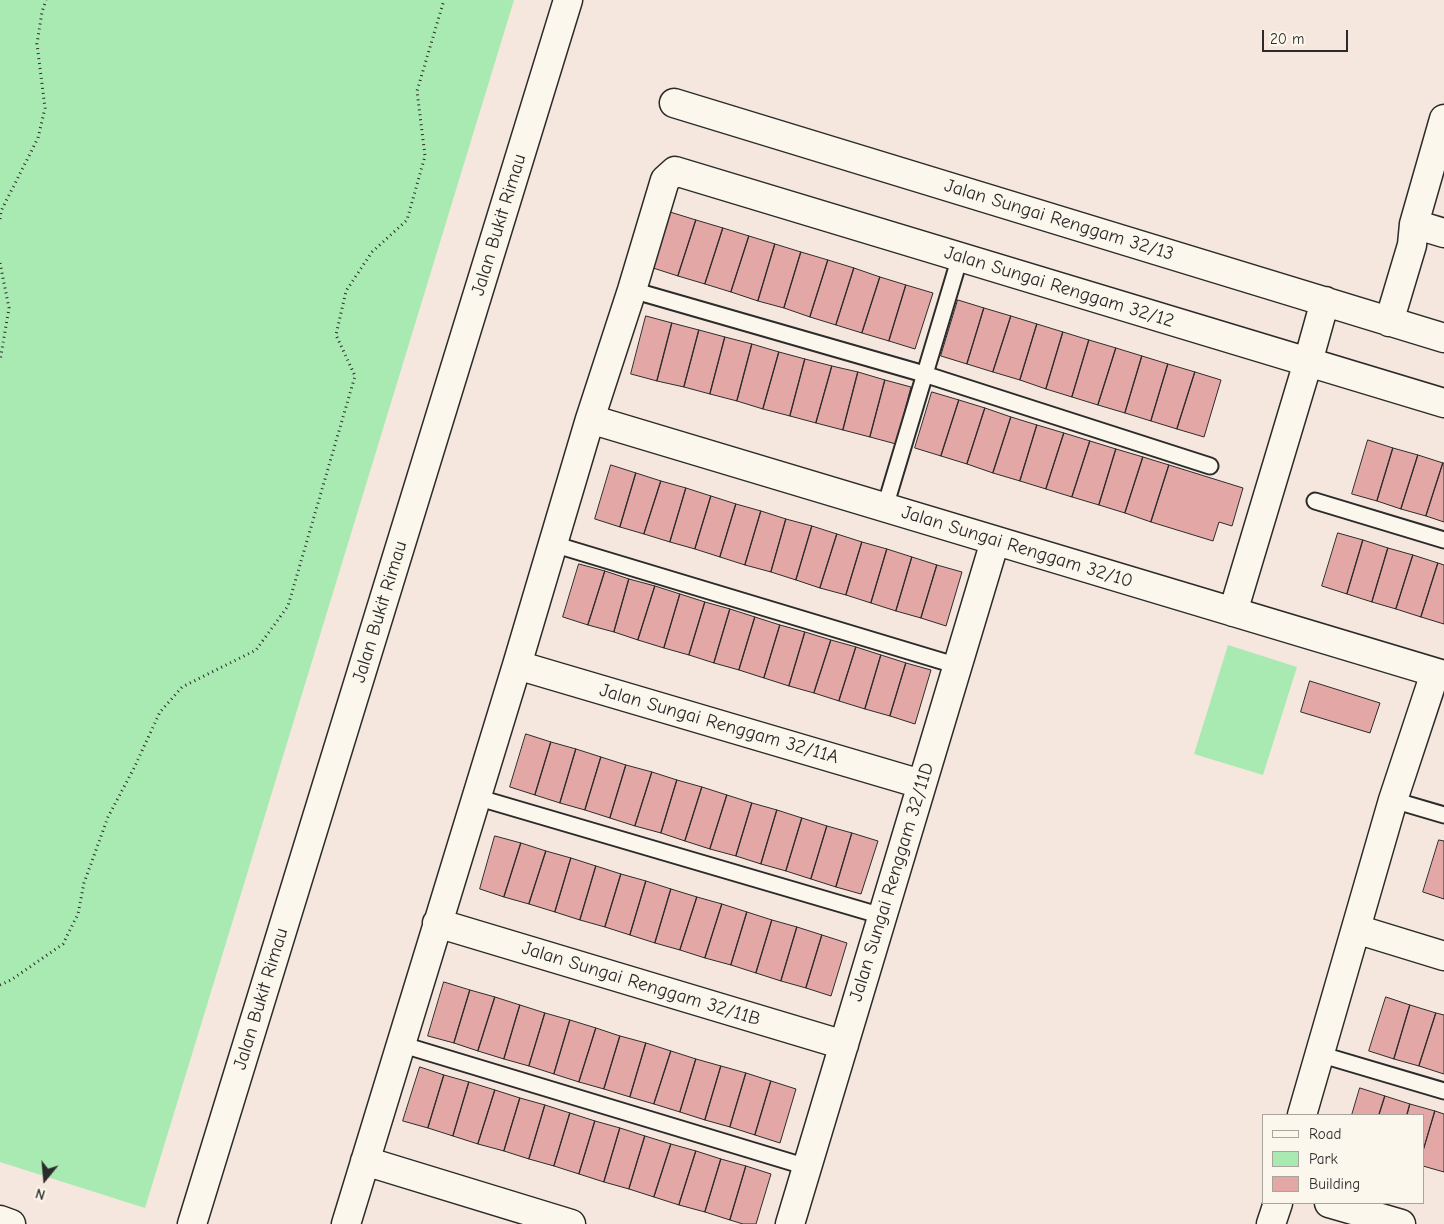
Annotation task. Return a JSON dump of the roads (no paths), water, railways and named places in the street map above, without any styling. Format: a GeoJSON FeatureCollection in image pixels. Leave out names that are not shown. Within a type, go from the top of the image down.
{"type":"FeatureCollection","features":[{"type":"Feature","properties":{"kind":"street","name":"Jalan Bukit Rimau"},"geometry":{"type":"LineString","coordinates":[[192,1224],[568,0]]}},
{"type":"Feature","properties":{"kind":"street","name":"Jalan Sungai Renggam 32/13"},"geometry":{"type":"LineString","coordinates":[[674,103],[1444,338]]}},
{"type":"Feature","properties":{"kind":"street"},"geometry":{"type":"LineString","coordinates":[[1389,322],[1412,244],[1414,224],[1444,119]]}},
{"type":"Feature","properties":{"kind":"street","name":"Jalan Sungai Renggam 32/12"},"geometry":{"type":"LineString","coordinates":[[632,290],[665,180],[675,171],[1444,403]]}},
{"type":"Feature","properties":{"kind":"street"},"geometry":{"type":"LineString","coordinates":[[1414,224],[1444,233]]}},
{"type":"Feature","properties":{"kind":"street"},"geometry":{"type":"LineString","coordinates":[[346,1224],[590,419],[632,290]]}},
{"type":"Feature","properties":{"kind":"street"},"geometry":{"type":"LineString","coordinates":[[1233,612],[1325,301]]}},
{"type":"Feature","properties":{"kind":"street","name":"Jalan Sungai Renggam 32/10"},"geometry":{"type":"LineString","coordinates":[[590,419],[1440,674]]}},
{"type":"Feature","properties":{"kind":"street","name":"Jalan Sungai Renggam 32/11D"},"geometry":{"type":"LineString","coordinates":[[790,1224],[995,541]]}},
{"type":"Feature","properties":{"kind":"street","name":"Jalan Sungai Renggam 32/11A"},"geometry":{"type":"LineString","coordinates":[[517,665],[921,784]]}},
{"type":"Feature","properties":{"kind":"street"},"geometry":{"type":"LineString","coordinates":[[1302,1114],[1393,800],[1440,674]]}},
{"type":"Feature","properties":{"kind":"street","name":"Jalan Sungai Renggam 32/11B"},"geometry":{"type":"LineString","coordinates":[[437,923],[844,1045]]}},
{"type":"Feature","properties":{"kind":"street"},"geometry":{"type":"LineString","coordinates":[[1356,929],[1444,956]]}},
{"type":"Feature","properties":{"kind":"street"},"geometry":{"type":"LineString","coordinates":[[365,1161],[571,1224]]}},
{"type":"Feature","properties":{"kind":"street"},"geometry":{"type":"LineString","coordinates":[[1271,1224],[1278,1204]]}},
{"type":"Feature","properties":{"kind":"street"},"geometry":{"type":"LineString","coordinates":[[1332,1204],[1401,1224]]}},
{"type":"Feature","properties":{"kind":"street"},"geometry":{"type":"LineString","coordinates":[[0,1220],[11,1224]]}},
{"type":"Feature","properties":{"kind":"lane"},"geometry":{"type":"LineString","coordinates":[[885,507],[960,257]]}},
{"type":"Feature","properties":{"kind":"lane"},"geometry":{"type":"LineString","coordinates":[[632,290],[924,374],[1210,466]]}},
{"type":"Feature","properties":{"kind":"lane"},"geometry":{"type":"LineString","coordinates":[[1315,501],[1444,540]]}},
{"type":"Feature","properties":{"kind":"lane"},"geometry":{"type":"LineString","coordinates":[[553,544],[958,666]]}},
{"type":"Feature","properties":{"kind":"lane"},"geometry":{"type":"LineString","coordinates":[[476,797],[882,916]]}},
{"type":"Feature","properties":{"kind":"lane"},"geometry":{"type":"LineString","coordinates":[[1393,800],[1444,815]]}},
{"type":"Feature","properties":{"kind":"lane"},"geometry":{"type":"LineString","coordinates":[[400,1044],[807,1168]]}},
{"type":"Feature","properties":{"kind":"lane"},"geometry":{"type":"LineString","coordinates":[[1319,1054],[1444,1091]]}}]}
